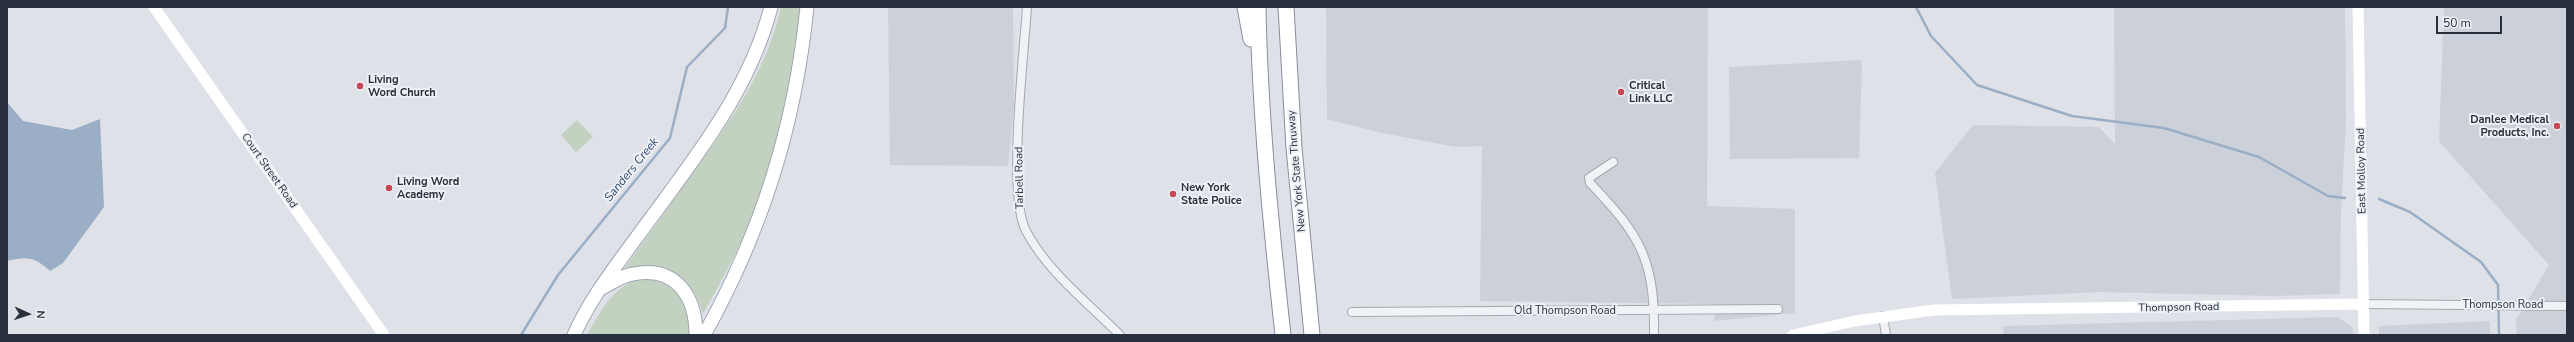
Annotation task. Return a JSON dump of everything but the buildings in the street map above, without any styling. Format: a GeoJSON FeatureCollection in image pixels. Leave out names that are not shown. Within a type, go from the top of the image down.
{"type":"FeatureCollection","features":[{"type":"Feature","properties":{"kind":"highway"},"geometry":{"type":"LineString","coordinates":[[1245,7],[1261,91]]}},
{"type":"Feature","properties":{"kind":"highway"},"geometry":{"type":"LineString","coordinates":[[1258,7],[1261,91],[1270,219],[1283,335]]}},
{"type":"Feature","properties":{"kind":"highway","name":"New York State Thruway"},"geometry":{"type":"LineString","coordinates":[[1286,7],[1294,148],[1312,335]]}},
{"type":"Feature","properties":{"kind":"main road"},"geometry":{"type":"LineString","coordinates":[[574,335],[600,289],[734,98],[757,51],[771,7]]}},
{"type":"Feature","properties":{"kind":"main road"},"geometry":{"type":"LineString","coordinates":[[704,335],[734,278],[778,167],[798,79],[807,7]]}},
{"type":"Feature","properties":{"kind":"main road"},"geometry":{"type":"LineString","coordinates":[[600,289],[632,274],[649,273],[669,278],[685,290],[692,300],[696,316],[696,335]]}},
{"type":"Feature","properties":{"kind":"street","name":"Court Street Road"},"geometry":{"type":"LineString","coordinates":[[154,7],[384,335]]}},
{"type":"Feature","properties":{"kind":"street","name":"Tarbell Road"},"geometry":{"type":"LineString","coordinates":[[1027,7],[1018,156],[1019,210],[1026,231],[1042,255],[1120,335]]}},
{"type":"Feature","properties":{"kind":"street","name":"East Molloy Road"},"geometry":{"type":"LineString","coordinates":[[2358,7],[2364,335]]}},
{"type":"Feature","properties":{"kind":"street"},"geometry":{"type":"LineString","coordinates":[[1613,162],[1592,174],[1589,178],[1590,183],[1622,217],[1644,254],[1650,277],[1654,311],[1654,335]]}},
{"type":"Feature","properties":{"kind":"street","name":"Thompson Road"},"geometry":{"type":"LineString","coordinates":[[1794,335],[1883,316],[1963,309],[2363,304],[2567,306]]}},
{"type":"Feature","properties":{"kind":"street","name":"Old Thompson Road"},"geometry":{"type":"LineString","coordinates":[[1352,312],[1778,309]]}},
{"type":"Feature","properties":{"kind":"street"},"geometry":{"type":"LineString","coordinates":[[1883,316],[1886,335]]}},
{"type":"Feature","properties":{"kind":"shaded area"},"geometry":{"type":"Polygon","coordinates":[[[888,7],[1013,7],[1014,106],[1008,166],[890,165],[888,7]]]}},
{"type":"Feature","properties":{"kind":"shaded area"},"geometry":{"type":"Polygon","coordinates":[[[1326,7],[1708,7],[1707,206],[1795,209],[1795,313],[1714,321],[1716,304],[1480,301],[1482,146],[1456,147],[1382,133],[1327,119],[1326,7]]]}},
{"type":"Feature","properties":{"kind":"shaded area"},"geometry":{"type":"Polygon","coordinates":[[[2114,7],[2345,7],[2346,121],[2341,212],[2340,294],[2274,296],[2100,292],[1952,299],[1935,173],[1973,125],[2099,127],[2115,144],[2114,7]]]}},
{"type":"Feature","properties":{"kind":"shaded area"},"geometry":{"type":"Polygon","coordinates":[[[2444,7],[2567,7],[2567,335],[2517,335],[2516,320],[2549,265],[2439,141],[2444,7]]]}},
{"type":"Feature","properties":{"kind":"shaded area"},"geometry":{"type":"Polygon","coordinates":[[[1862,60],[1859,158],[1730,159],[1729,67],[1862,60]]]}},
{"type":"Feature","properties":{"kind":"shaded area"},"geometry":{"type":"Polygon","coordinates":[[[2338,317],[2353,328],[2353,335],[2004,335],[2003,326],[2338,317]]]}},
{"type":"Feature","properties":{"kind":"shaded area"},"geometry":{"type":"Polygon","coordinates":[[[2490,321],[2490,335],[2379,335],[2379,326],[2490,321]]]}},
{"type":"Feature","properties":{"kind":"green space"},"geometry":{"type":"Polygon","coordinates":[[[781,7],[800,7],[794,54],[781,125],[769,171],[749,225],[703,314],[697,298],[690,287],[682,279],[673,274],[650,271],[622,272],[720,134],[746,94],[767,52],[781,7]]]}},
{"type":"Feature","properties":{"kind":"green space"},"geometry":{"type":"Polygon","coordinates":[[[577,120],[593,137],[576,152],[561,135],[577,120]]]}},
{"type":"Feature","properties":{"kind":"green space"},"geometry":{"type":"Polygon","coordinates":[[[638,279],[662,283],[671,287],[679,294],[685,301],[688,311],[690,322],[689,335],[587,335],[602,309],[614,295],[629,283],[638,279]]]}},
{"type":"Feature","properties":{"kind":"water"},"geometry":{"type":"Polygon","coordinates":[[[7,102],[23,121],[72,130],[100,119],[104,207],[63,263],[50,271],[35,260],[20,258],[7,261],[7,102]]]}},
{"type":"Feature","properties":{"kind":"waterway","name":"Sanders Creek"},"geometry":{"type":"LineString","coordinates":[[521,335],[558,275],[670,138],[687,67],[725,28],[728,7]]}},
{"type":"Feature","properties":{"kind":"waterway"},"geometry":{"type":"LineString","coordinates":[[1916,7],[1931,36],[1977,85],[2072,116],[2164,128],[2259,157],[2328,196],[2345,198]]}},
{"type":"Feature","properties":{"kind":"waterway"},"geometry":{"type":"LineString","coordinates":[[2379,199],[2410,212],[2481,262],[2498,285],[2499,335]]}},
{"type":"Feature","properties":{"kind":"place","name":"Living Word Church"},"geometry":{"type":"Point","coordinates":[360,86]}},
{"type":"Feature","properties":{"kind":"place","name":"Critical Link LLC"},"geometry":{"type":"Point","coordinates":[1621,92]}},
{"type":"Feature","properties":{"kind":"place","name":"Danlee Medical Products, Inc."},"geometry":{"type":"Point","coordinates":[2557,126]}},
{"type":"Feature","properties":{"kind":"place","name":"Living Word Academy"},"geometry":{"type":"Point","coordinates":[389,188]}},
{"type":"Feature","properties":{"kind":"place","name":"New York State Police"},"geometry":{"type":"Point","coordinates":[1173,194]}}]}
